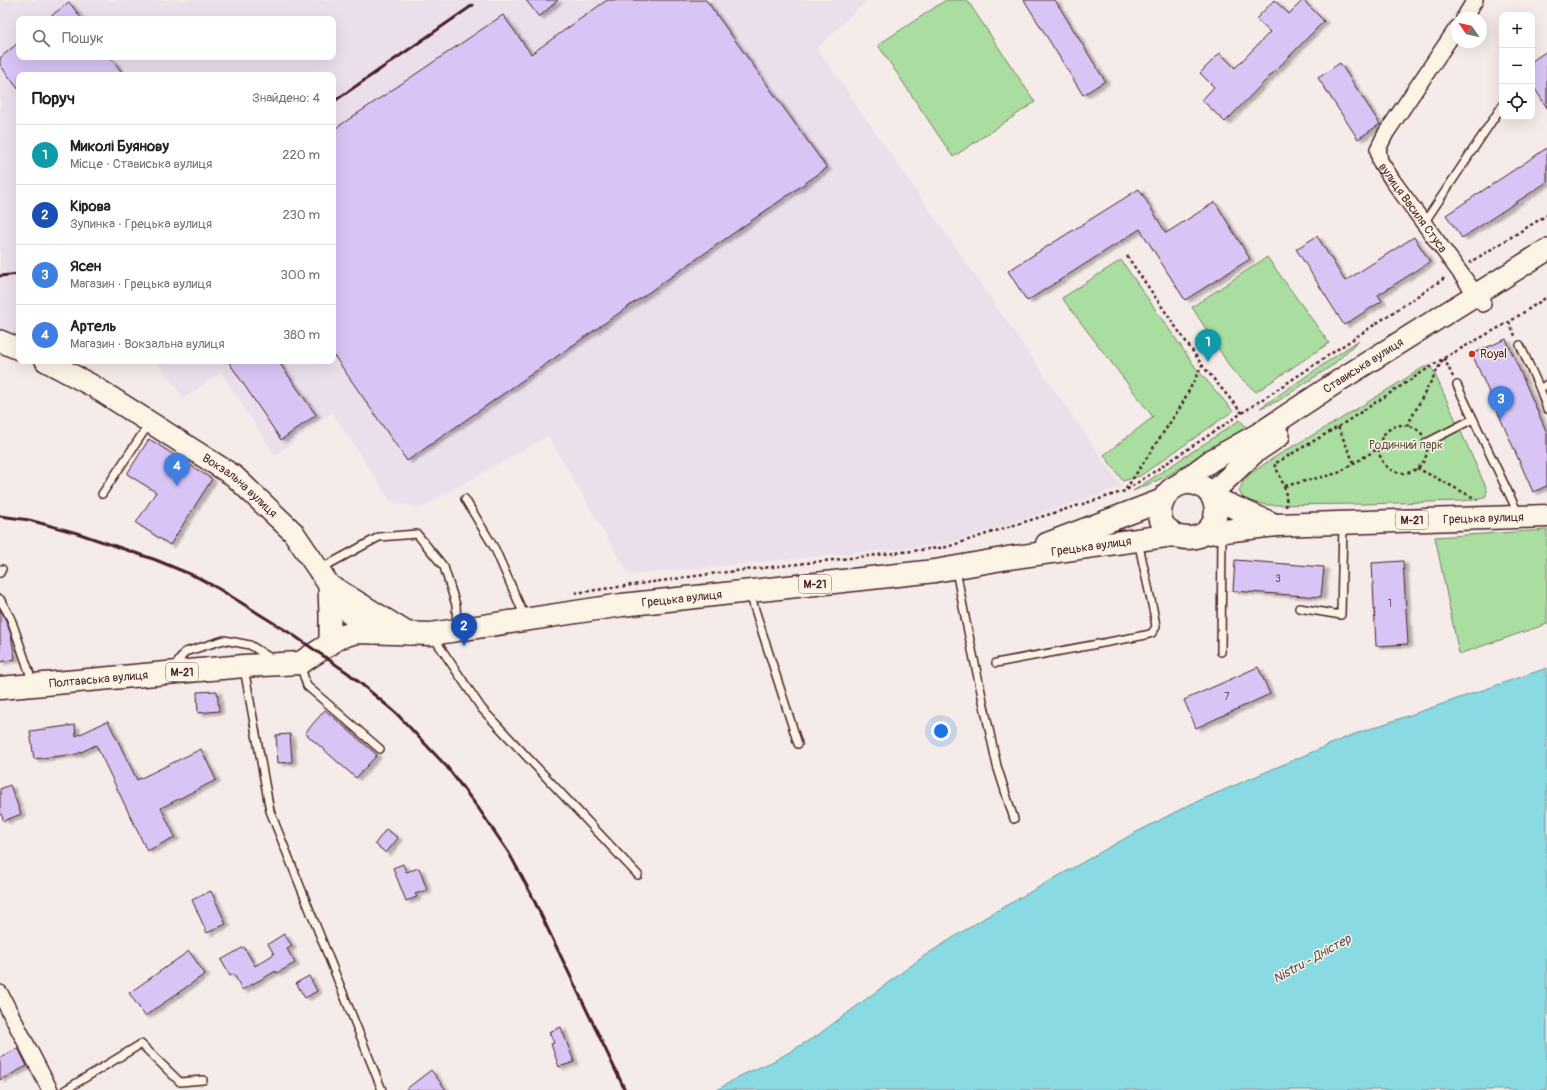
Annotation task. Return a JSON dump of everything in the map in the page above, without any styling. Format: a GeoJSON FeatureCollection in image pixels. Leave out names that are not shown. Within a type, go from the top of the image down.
{"type":"FeatureCollection","features":[{"type":"Feature","properties":{"kind":"highway","name":"М-21"},"geometry":{"type":"LineString","coordinates":[[1163,500],[1169,491],[1181,483],[1193,483],[1203,487],[1212,496]]}},
{"type":"Feature","properties":{"kind":"highway","name":"Грецька вулиця"},"geometry":{"type":"LineString","coordinates":[[1212,496],[1280,525]]}},
{"type":"Feature","properties":{"kind":"highway"},"geometry":{"type":"LineString","coordinates":[[1212,496],[1216,508],[1214,532]]}},
{"type":"Feature","properties":{"kind":"highway","name":"Грецька вулиця"},"geometry":{"type":"LineString","coordinates":[[1008,558],[1163,500]]}},
{"type":"Feature","properties":{"kind":"highway"},"geometry":{"type":"LineString","coordinates":[[1163,500],[1160,515],[1164,526],[1174,535]]}},
{"type":"Feature","properties":{"kind":"highway","name":"Грецька вулиця"},"geometry":{"type":"LineString","coordinates":[[1214,532],[1280,525],[1547,516]]}},
{"type":"Feature","properties":{"kind":"highway","name":"М-21"},"geometry":{"type":"LineString","coordinates":[[1174,535],[1184,539],[1196,538],[1214,532]]}},
{"type":"Feature","properties":{"kind":"highway","name":"Грецька вулиця"},"geometry":{"type":"LineString","coordinates":[[365,633],[431,634],[622,605],[934,571],[1008,558],[1174,535]]}},
{"type":"Feature","properties":{"kind":"highway","name":"Полтавська вулиця"},"geometry":{"type":"LineString","coordinates":[[0,688],[244,666],[290,664],[330,644],[337,638],[365,633]]}},
{"type":"Feature","properties":{"kind":"main road","name":"Стависька вулиця"},"geometry":{"type":"LineString","coordinates":[[1212,496],[1254,454],[1479,299],[1547,250]]}},
{"type":"Feature","properties":{"kind":"main road","name":"Стависька вулиця"},"geometry":{"type":"LineString","coordinates":[[1181,483],[1212,460],[1260,433],[1343,378],[1479,299],[1547,264]]}},
{"type":"Feature","properties":{"kind":"main road"},"geometry":{"type":"LineString","coordinates":[[0,341],[16,348]]}},
{"type":"Feature","properties":{"kind":"main road","name":"Вокзальна вулиця"},"geometry":{"type":"LineString","coordinates":[[52,364],[93,386],[234,476],[293,532],[323,578],[365,633]]}},
{"type":"Feature","properties":{"kind":"main road","name":"Вокзальна вулиця"},"geometry":{"type":"LineString","coordinates":[[323,578],[409,634]]}},
{"type":"Feature","properties":{"kind":"main road","name":"Вокзальна вулиця"},"geometry":{"type":"LineString","coordinates":[[323,578],[330,616],[330,644]]}},
{"type":"Feature","properties":{"kind":"street"},"geometry":{"type":"LineString","coordinates":[[1467,12],[1474,0]]}},
{"type":"Feature","properties":{"kind":"street","name":"вулиця Василя Стуса"},"geometry":{"type":"LineString","coordinates":[[1451,37],[1386,134],[1378,149],[1380,161],[1479,299]]}},
{"type":"Feature","properties":{"kind":"street"},"geometry":{"type":"LineString","coordinates":[[0,993],[50,1090]]}},
{"type":"Feature","properties":{"kind":"lane"},"geometry":{"type":"LineString","coordinates":[[1424,222],[1499,110]]}},
{"type":"Feature","properties":{"kind":"lane"},"geometry":{"type":"LineString","coordinates":[[1520,345],[1540,389],[1547,409]]}},
{"type":"Feature","properties":{"kind":"lane"},"geometry":{"type":"LineString","coordinates":[[1540,389],[1547,384]]}},
{"type":"Feature","properties":{"kind":"lane"},"geometry":{"type":"LineString","coordinates":[[1457,385],[1520,516]]}},
{"type":"Feature","properties":{"kind":"lane"},"geometry":{"type":"LineString","coordinates":[[1426,443],[1473,419]]}},
{"type":"Feature","properties":{"kind":"lane"},"geometry":{"type":"LineString","coordinates":[[102,494],[150,422]]}},
{"type":"Feature","properties":{"kind":"lane"},"geometry":{"type":"LineString","coordinates":[[465,499],[495,549],[526,620]]}},
{"type":"Feature","properties":{"kind":"lane"},"geometry":{"type":"LineString","coordinates":[[1299,608],[1341,615],[1343,523]]}},
{"type":"Feature","properties":{"kind":"lane"},"geometry":{"type":"LineString","coordinates":[[1214,532],[1221,652]]}},
{"type":"Feature","properties":{"kind":"lane"},"geometry":{"type":"LineString","coordinates":[[323,578],[379,537],[417,534],[444,568],[456,605],[457,630]]}},
{"type":"Feature","properties":{"kind":"lane"},"geometry":{"type":"LineString","coordinates":[[996,663],[1152,633],[1156,627],[1138,540]]}},
{"type":"Feature","properties":{"kind":"lane"},"geometry":{"type":"LineString","coordinates":[[955,567],[997,766],[1014,819]]}},
{"type":"Feature","properties":{"kind":"lane"},"geometry":{"type":"LineString","coordinates":[[749,592],[798,744]]}},
{"type":"Feature","properties":{"kind":"lane"},"geometry":{"type":"LineString","coordinates":[[0,599],[11,620],[34,685]]}},
{"type":"Feature","properties":{"kind":"lane"},"geometry":{"type":"LineString","coordinates":[[431,634],[482,709],[638,875]]}},
{"type":"Feature","properties":{"kind":"lane"},"geometry":{"type":"LineString","coordinates":[[170,673],[185,652],[224,640],[250,645],[290,664],[307,686],[380,749]]}},
{"type":"Feature","properties":{"kind":"lane"},"geometry":{"type":"LineString","coordinates":[[244,666],[270,811],[382,1090]]}},
{"type":"Feature","properties":{"kind":"lane"},"geometry":{"type":"LineString","coordinates":[[65,1090],[141,1044],[180,1082],[203,1080]]}},
{"type":"Feature","properties":{"kind":"path"},"geometry":{"type":"LineString","coordinates":[[570,593],[710,574],[947,547],[1125,491],[1458,269],[1547,216]]}},
{"type":"Feature","properties":{"kind":"path"},"geometry":{"type":"LineString","coordinates":[[1127,256],[1202,365],[1242,413]]}},
{"type":"Feature","properties":{"kind":"path"},"geometry":{"type":"LineString","coordinates":[[1280,525],[1287,499],[1285,486],[1274,464],[1338,427],[1444,358],[1509,322],[1547,297]]}},
{"type":"Feature","properties":{"kind":"path"},"geometry":{"type":"LineString","coordinates":[[1509,322],[1520,345]]}},
{"type":"Feature","properties":{"kind":"path"},"geometry":{"type":"LineString","coordinates":[[1444,358],[1457,385]]}},
{"type":"Feature","properties":{"kind":"path"},"geometry":{"type":"LineString","coordinates":[[1407,426],[1444,358]]}},
{"type":"Feature","properties":{"kind":"path"},"geometry":{"type":"LineString","coordinates":[[1125,491],[1181,406],[1202,365]]}},
{"type":"Feature","properties":{"kind":"path"},"geometry":{"type":"LineString","coordinates":[[1407,426],[1419,432],[1426,443],[1425,457],[1417,468],[1405,473],[1392,470],[1382,461],[1379,448],[1380,441],[1388,430],[1394,427],[1407,426]]}},
{"type":"Feature","properties":{"kind":"path"},"geometry":{"type":"LineString","coordinates":[[1338,427],[1354,463]]}},
{"type":"Feature","properties":{"kind":"path"},"geometry":{"type":"LineString","coordinates":[[1285,486],[1338,473],[1379,448]]}},
{"type":"Feature","properties":{"kind":"path"},"geometry":{"type":"LineString","coordinates":[[1417,468],[1480,501]]}},
{"type":"Feature","properties":{"kind":"shaded area"},"geometry":{"type":"Polygon","coordinates":[[[0,0],[867,0],[817,48],[1122,487],[947,544],[629,575],[548,436],[421,508],[391,502],[332,412],[275,456],[221,372],[184,398],[158,364],[336,364],[336,72],[16,72],[16,336],[0,329],[0,0]]]}},
{"type":"Feature","properties":{"kind":"green space"},"geometry":{"type":"Polygon","coordinates":[[[946,0],[967,0],[1035,102],[953,157],[878,45],[946,0]]]}},
{"type":"Feature","properties":{"kind":"green space"},"geometry":{"type":"Polygon","coordinates":[[[1267,257],[1329,343],[1256,392],[1232,370],[1192,307],[1267,257]]]}},
{"type":"Feature","properties":{"kind":"green space"},"geometry":{"type":"Polygon","coordinates":[[[1121,260],[1196,368],[1233,411],[1140,476],[1123,481],[1104,455],[1153,417],[1062,298],[1121,260]]]}},
{"type":"Feature","properties":{"kind":"green space"},"geometry":{"type":"Polygon","coordinates":[[[1359,340],[1333,365],[1278,401],[1260,408],[1359,340]]]}},
{"type":"Feature","properties":{"kind":"green space","name":"Родинний парк"},"geometry":{"type":"Polygon","coordinates":[[[1424,367],[1431,367],[1433,370],[1485,485],[1487,490],[1486,496],[1480,499],[1460,501],[1364,504],[1266,505],[1244,500],[1239,491],[1243,482],[1251,473],[1278,455],[1339,420],[1424,367]]]}},
{"type":"Feature","properties":{"kind":"green space"},"geometry":{"type":"Polygon","coordinates":[[[1240,420],[1247,428],[1165,477],[1133,491],[1240,420]]]}},
{"type":"Feature","properties":{"kind":"green space"},"geometry":{"type":"Polygon","coordinates":[[[1547,530],[1547,624],[1459,654],[1435,537],[1547,530]]]}},
{"type":"Feature","properties":{"kind":"water","name":"Nistru - Дністер"},"geometry":{"type":"Polygon","coordinates":[[[1547,668],[1547,1090],[717,1090],[740,1076],[776,1060],[818,1035],[924,956],[986,917],[1131,835],[1189,805],[1352,735],[1547,668]]]}},
{"type":"Feature","properties":{"kind":"building"},"geometry":{"type":"Polygon","coordinates":[[[526,0],[558,0],[539,17],[526,0]]]}},
{"type":"Feature","properties":{"kind":"building"},"geometry":{"type":"Polygon","coordinates":[[[607,0],[706,0],[827,168],[407,461],[336,358],[336,128],[503,15],[531,54],[607,0]]]}},
{"type":"Feature","properties":{"kind":"building"},"geometry":{"type":"Polygon","coordinates":[[[1024,0],[1055,0],[1105,81],[1083,95],[1024,0]]]}},
{"type":"Feature","properties":{"kind":"building"},"geometry":{"type":"Polygon","coordinates":[[[1274,0],[1289,14],[1303,0],[1324,21],[1225,122],[1202,100],[1214,87],[1200,73],[1220,53],[1235,68],[1270,32],[1256,19],[1274,0]]]}},
{"type":"Feature","properties":{"kind":"building"},"geometry":{"type":"Polygon","coordinates":[[[69,2],[80,16],[51,16],[69,2]]]}},
{"type":"Feature","properties":{"kind":"building"},"geometry":{"type":"Polygon","coordinates":[[[16,45],[16,60],[112,60],[122,72],[16,72],[16,86],[0,65],[0,58],[16,45]]]}},
{"type":"Feature","properties":{"kind":"building"},"geometry":{"type":"Polygon","coordinates":[[[1547,51],[1547,108],[1535,89],[1535,59],[1547,51]]]}},
{"type":"Feature","properties":{"kind":"building"},"geometry":{"type":"Polygon","coordinates":[[[1340,63],[1380,124],[1358,139],[1318,78],[1340,63]]]}},
{"type":"Feature","properties":{"kind":"building"},"geometry":{"type":"Polygon","coordinates":[[[1547,148],[1547,182],[1462,238],[1446,215],[1547,148]]]}},
{"type":"Feature","properties":{"kind":"building"},"geometry":{"type":"Polygon","coordinates":[[[1139,189],[1166,233],[1215,202],[1250,259],[1185,300],[1140,229],[1027,301],[1008,271],[1139,189]]]}},
{"type":"Feature","properties":{"kind":"building"},"geometry":{"type":"Polygon","coordinates":[[[1317,236],[1345,281],[1414,237],[1430,262],[1378,295],[1382,301],[1344,325],[1296,249],[1317,236]]]}},
{"type":"Feature","properties":{"kind":"building"},"geometry":{"type":"Polygon","coordinates":[[[1506,339],[1547,433],[1547,486],[1533,492],[1472,354],[1506,339]]]}},
{"type":"Feature","properties":{"kind":"building"},"geometry":{"type":"Polygon","coordinates":[[[230,364],[280,364],[316,415],[281,440],[230,364]]]}},
{"type":"Feature","properties":{"kind":"building"},"geometry":{"type":"Polygon","coordinates":[[[149,439],[212,479],[170,545],[136,523],[156,492],[127,474],[149,439]]]}},
{"type":"Feature","properties":{"kind":"building"},"geometry":{"type":"Polygon","coordinates":[[[1235,560],[1324,567],[1321,597],[1233,591],[1235,560]]]}},
{"type":"Feature","properties":{"kind":"building"},"geometry":{"type":"Polygon","coordinates":[[[1403,561],[1408,644],[1376,646],[1372,563],[1403,561]]]}},
{"type":"Feature","properties":{"kind":"building"},"geometry":{"type":"Polygon","coordinates":[[[0,609],[11,635],[15,659],[0,662],[0,609]]]}},
{"type":"Feature","properties":{"kind":"building"},"geometry":{"type":"Polygon","coordinates":[[[1258,667],[1270,694],[1196,728],[1184,700],[1258,667]]]}},
{"type":"Feature","properties":{"kind":"building"},"geometry":{"type":"Polygon","coordinates":[[[217,691],[219,711],[198,713],[197,692],[217,691]]]}},
{"type":"Feature","properties":{"kind":"building"},"geometry":{"type":"Polygon","coordinates":[[[325,710],[377,755],[356,778],[305,733],[325,710]]]}},
{"type":"Feature","properties":{"kind":"building"},"geometry":{"type":"Polygon","coordinates":[[[108,721],[137,780],[201,749],[216,780],[161,808],[175,837],[147,851],[96,745],[77,754],[34,759],[30,731],[75,725],[76,736],[108,721]]]}},
{"type":"Feature","properties":{"kind":"building"},"geometry":{"type":"Polygon","coordinates":[[[290,734],[292,762],[278,763],[276,735],[290,734]]]}},
{"type":"Feature","properties":{"kind":"building"},"geometry":{"type":"Polygon","coordinates":[[[10,785],[21,814],[4,821],[0,812],[0,789],[10,785]]]}},
{"type":"Feature","properties":{"kind":"building"},"geometry":{"type":"Polygon","coordinates":[[[386,829],[398,838],[386,853],[375,844],[386,829]]]}},
{"type":"Feature","properties":{"kind":"building"},"geometry":{"type":"Polygon","coordinates":[[[403,864],[406,872],[419,868],[427,890],[415,894],[417,897],[406,901],[393,868],[403,864]]]}},
{"type":"Feature","properties":{"kind":"building"},"geometry":{"type":"Polygon","coordinates":[[[211,891],[226,924],[207,933],[192,900],[211,891]]]}},
{"type":"Feature","properties":{"kind":"building"},"geometry":{"type":"Polygon","coordinates":[[[284,934],[292,946],[287,949],[295,963],[277,973],[276,971],[242,990],[234,974],[230,976],[221,960],[244,947],[255,966],[274,954],[268,944],[284,934]]]}},
{"type":"Feature","properties":{"kind":"building"},"geometry":{"type":"Polygon","coordinates":[[[189,951],[205,974],[145,1016],[129,993],[189,951]]]}},
{"type":"Feature","properties":{"kind":"building"},"geometry":{"type":"Polygon","coordinates":[[[309,976],[317,991],[305,998],[296,983],[309,976]]]}},
{"type":"Feature","properties":{"kind":"building"},"geometry":{"type":"Polygon","coordinates":[[[561,1027],[574,1062],[559,1067],[551,1044],[554,1043],[549,1032],[561,1027]]]}},
{"type":"Feature","properties":{"kind":"building"},"geometry":{"type":"Polygon","coordinates":[[[18,1048],[27,1066],[0,1080],[0,1058],[18,1048]]]}},
{"type":"Feature","properties":{"kind":"building"},"geometry":{"type":"Polygon","coordinates":[[[431,1070],[446,1090],[405,1090],[431,1070]]]}},
{"type":"Feature","properties":{"kind":"railway"},"geometry":{"type":"LineString","coordinates":[[336,100],[473,5]]}},
{"type":"Feature","properties":{"kind":"railway"},"geometry":{"type":"LineString","coordinates":[[0,276],[16,274]]}},
{"type":"Feature","properties":{"kind":"railway"},"geometry":{"type":"LineString","coordinates":[[0,516],[29,520],[77,533],[156,560],[197,577],[293,635],[348,673],[396,713],[447,767],[479,809],[509,853],[531,894],[625,1090]]}},
{"type":"Feature","properties":{"kind":"place","name":"Royal"},"geometry":{"type":"Point","coordinates":[1472,354]}},
{"type":"Feature","properties":{"kind":"place","name":"Миколі Буянову"},"geometry":{"type":"Point","coordinates":[1208,362]}},
{"type":"Feature","properties":{"kind":"place","name":"Ясен"},"geometry":{"type":"Point","coordinates":[1501,419]}},
{"type":"Feature","properties":{"kind":"place","name":"Артель"},"geometry":{"type":"Point","coordinates":[177,486]}},
{"type":"Feature","properties":{"kind":"place","name":"Кірова"},"geometry":{"type":"Point","coordinates":[464,646]}}]}
